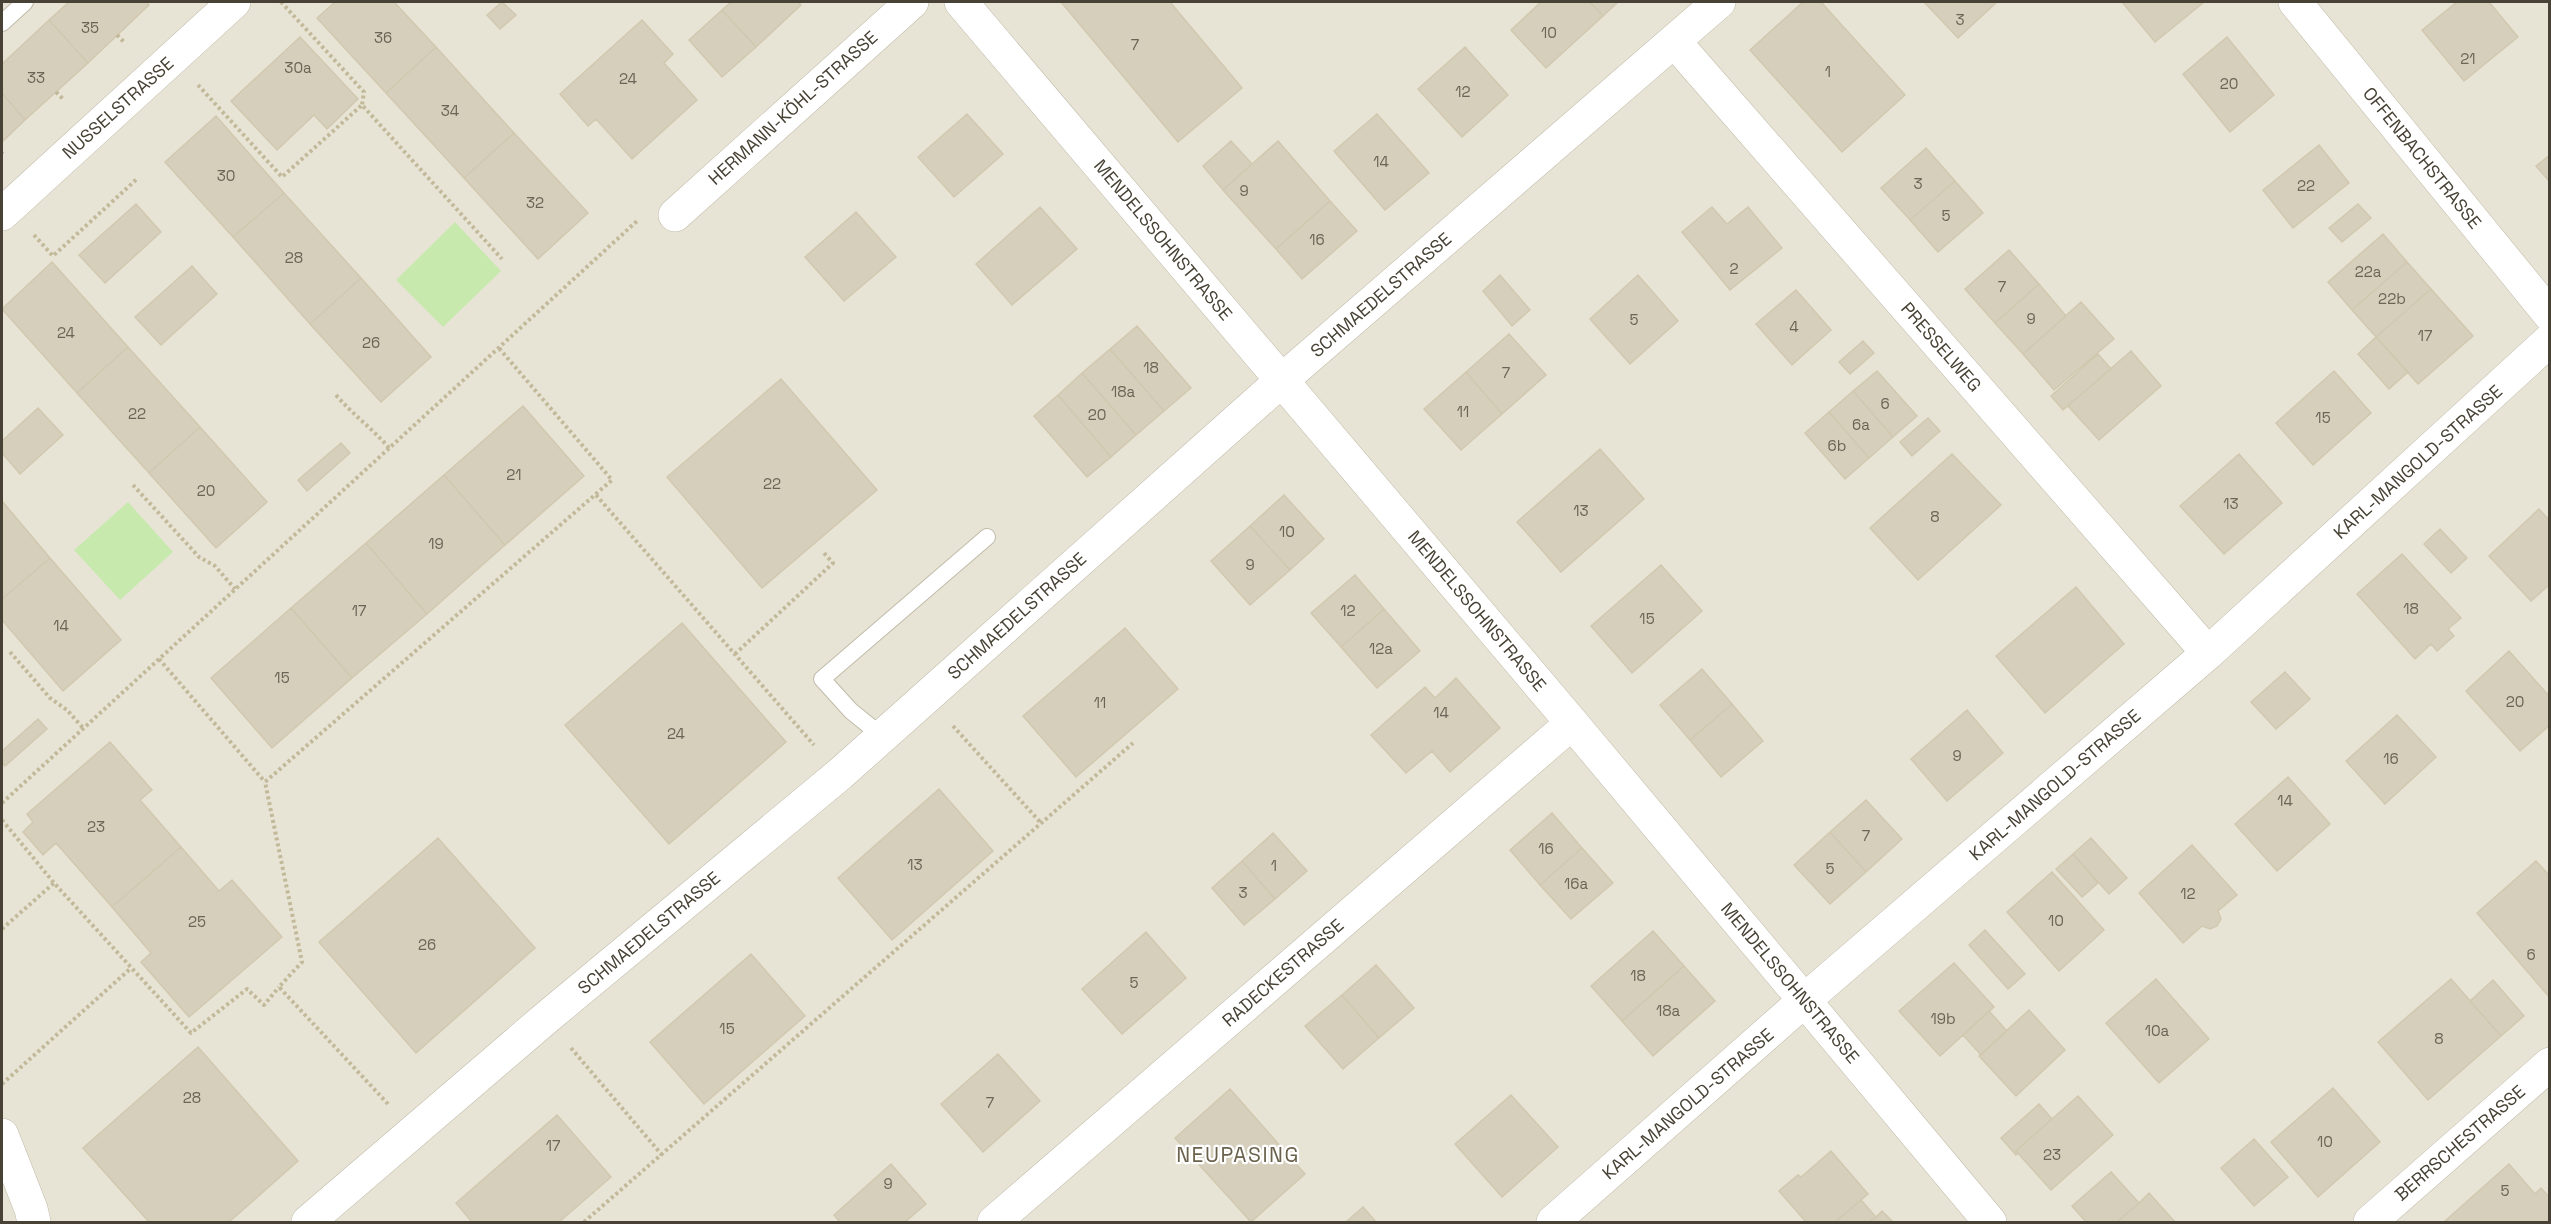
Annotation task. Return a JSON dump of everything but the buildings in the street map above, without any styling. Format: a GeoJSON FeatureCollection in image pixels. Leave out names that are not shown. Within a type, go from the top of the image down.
{"type":"FeatureCollection","features":[{"type":"Feature","properties":{"kind":"street","name":"NUSSELSTRASSE"},"geometry":{"type":"LineString","coordinates":[[2,214],[234,2]]}},
{"type":"Feature","properties":{"kind":"street","name":"HERMANN-KÖHL-STRASSE"},"geometry":{"type":"LineString","coordinates":[[675,215],[912,2]]}},
{"type":"Feature","properties":{"kind":"street","name":"MENDELSSOHNSTRASSE"},"geometry":{"type":"LineString","coordinates":[[962,2],[1572,723],[1990,1222]]}},
{"type":"Feature","properties":{"kind":"street","name":"SCHMAEDELSTRASSE"},"geometry":{"type":"LineString","coordinates":[[309,1222],[546,1018],[840,774],[1281,381],[1719,2]]}},
{"type":"Feature","properties":{"kind":"street","name":"OFFENBACHSTRASSE"},"geometry":{"type":"LineString","coordinates":[[2295,2],[2550,315]]}},
{"type":"Feature","properties":{"kind":"street","name":"PRESSELWEG"},"geometry":{"type":"LineString","coordinates":[[1674,40],[2208,653]]}},
{"type":"Feature","properties":{"kind":"street","name":"KARL-MANGOLD-STRASSE"},"geometry":{"type":"LineString","coordinates":[[1553,1222],[2208,653],[2550,340]]}},
{"type":"Feature","properties":{"kind":"street","name":"RADECKESTRASSE"},"geometry":{"type":"LineString","coordinates":[[994,1222],[1572,723]]}},
{"type":"Feature","properties":{"kind":"street","name":"BERRSCHESTRASSE"},"geometry":{"type":"LineString","coordinates":[[2370,1222],[2550,1064]]}},
{"type":"Feature","properties":{"kind":"street"},"geometry":{"type":"LineString","coordinates":[[2,1135],[34,1222]]}},
{"type":"Feature","properties":{"kind":"lane"},"geometry":{"type":"LineString","coordinates":[[2,23],[25,2]]}},
{"type":"Feature","properties":{"kind":"lane"},"geometry":{"type":"LineString","coordinates":[[882,736],[851,711],[822,679],[987,537]]}},
{"type":"Feature","properties":{"kind":"path"},"geometry":{"type":"LineString","coordinates":[[194,80],[282,177],[362,105],[364,92],[281,2]]}},
{"type":"Feature","properties":{"kind":"path"},"geometry":{"type":"LineString","coordinates":[[117,35],[125,43]]}},
{"type":"Feature","properties":{"kind":"path"},"geometry":{"type":"LineString","coordinates":[[56,92],[63,99]]}},
{"type":"Feature","properties":{"kind":"path"},"geometry":{"type":"LineString","coordinates":[[362,105],[502,259]]}},
{"type":"Feature","properties":{"kind":"path"},"geometry":{"type":"LineString","coordinates":[[29,231],[53,256],[138,178]]}},
{"type":"Feature","properties":{"kind":"path"},"geometry":{"type":"LineString","coordinates":[[2,803],[661,199],[675,215]]}},
{"type":"Feature","properties":{"kind":"path"},"geometry":{"type":"LineString","coordinates":[[264,782],[612,480],[498,347]]}},
{"type":"Feature","properties":{"kind":"path"},"geometry":{"type":"LineString","coordinates":[[336,395],[358,420],[371,427],[389,447]]}},
{"type":"Feature","properties":{"kind":"path"},"geometry":{"type":"LineString","coordinates":[[132,485],[200,557],[215,566],[235,589]]}},
{"type":"Feature","properties":{"kind":"path"},"geometry":{"type":"LineString","coordinates":[[596,495],[840,774]]}},
{"type":"Feature","properties":{"kind":"path"},"geometry":{"type":"LineString","coordinates":[[735,654],[833,563],[823,552]]}},
{"type":"Feature","properties":{"kind":"path"},"geometry":{"type":"LineString","coordinates":[[10,652],[50,698],[67,710],[83,728]]}},
{"type":"Feature","properties":{"kind":"path"},"geometry":{"type":"LineString","coordinates":[[2,820],[54,884],[190,1033],[247,989],[264,1005],[302,963],[264,782],[159,659]]}},
{"type":"Feature","properties":{"kind":"path"},"geometry":{"type":"LineString","coordinates":[[927,697],[1041,823]]}},
{"type":"Feature","properties":{"kind":"path"},"geometry":{"type":"LineString","coordinates":[[584,1222],[1133,743]]}},
{"type":"Feature","properties":{"kind":"path"},"geometry":{"type":"LineString","coordinates":[[2,930],[54,884]]}},
{"type":"Feature","properties":{"kind":"path"},"geometry":{"type":"LineString","coordinates":[[2,1084],[131,968]]}},
{"type":"Feature","properties":{"kind":"path"},"geometry":{"type":"LineString","coordinates":[[279,987],[413,1132]]}},
{"type":"Feature","properties":{"kind":"path"},"geometry":{"type":"LineString","coordinates":[[546,1018],[662,1155]]}},
{"type":"Feature","properties":{"kind":"shaded area"},"geometry":{"type":"Polygon","coordinates":[[[2,2],[2549,2],[2549,1222],[2,1222],[2,2]]]}},
{"type":"Feature","properties":{"kind":"green space"},"geometry":{"type":"Polygon","coordinates":[[[455,222],[501,271],[443,327],[396,280],[455,222]]]}},
{"type":"Feature","properties":{"kind":"green space"},"geometry":{"type":"Polygon","coordinates":[[[128,502],[173,552],[120,600],[74,550],[128,502]]]}},
{"type":"Feature","properties":{"kind":"district","name":"NEUPASING"},"geometry":{"type":"Point","coordinates":[1238,1155]}}]}
